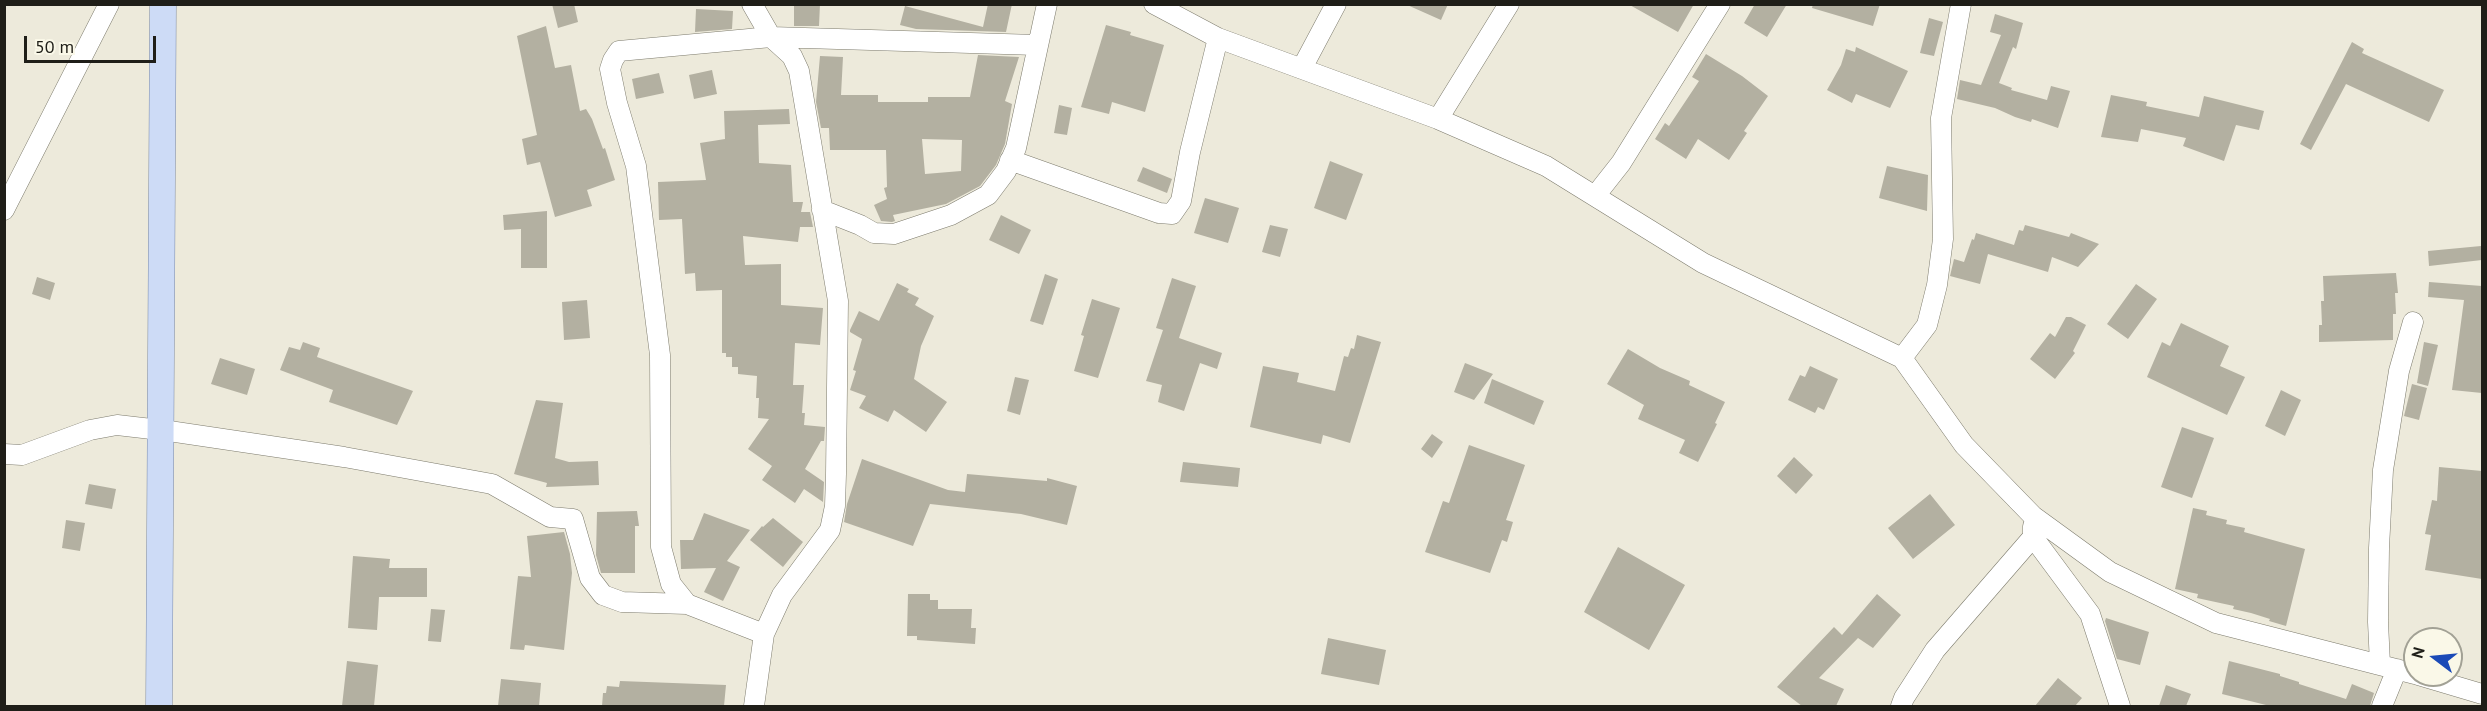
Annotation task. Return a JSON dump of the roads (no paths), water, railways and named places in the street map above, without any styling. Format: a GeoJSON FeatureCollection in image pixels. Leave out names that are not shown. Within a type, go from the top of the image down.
{"type":"FeatureCollection","features":[{"type":"Feature","properties":{"kind":"main road"},"geometry":{"type":"LineString","coordinates":[[159,706],[163,4]]}},
{"type":"Feature","properties":{"kind":"street"},"geometry":{"type":"LineString","coordinates":[[4,210],[109,4]]}},
{"type":"Feature","properties":{"kind":"street"},"geometry":{"type":"LineString","coordinates":[[752,4],[771,37],[792,56],[799,71],[838,301],[835,506],[830,530],[782,596],[764,634],[754,706]]}},
{"type":"Feature","properties":{"kind":"street"},"geometry":{"type":"LineString","coordinates":[[822,210],[860,225],[873,233],[894,234],[951,215],[988,195],[1006,171],[1016,148],[1047,4]]}},
{"type":"Feature","properties":{"kind":"street"},"geometry":{"type":"LineString","coordinates":[[1154,4],[1218,38],[1438,119],[1546,166],[1703,263],[1902,358],[1964,445],[2033,516],[2110,572],[2216,623],[2403,671]]}},
{"type":"Feature","properties":{"kind":"street"},"geometry":{"type":"LineString","coordinates":[[1302,68],[1336,4]]}},
{"type":"Feature","properties":{"kind":"street"},"geometry":{"type":"LineString","coordinates":[[1438,119],[1509,4]]}},
{"type":"Feature","properties":{"kind":"street"},"geometry":{"type":"LineString","coordinates":[[1595,196],[1621,164],[1720,4]]}},
{"type":"Feature","properties":{"kind":"street"},"geometry":{"type":"LineString","coordinates":[[1902,358],[1927,325],[1937,285],[1943,239],[1941,118],[1961,4]]}},
{"type":"Feature","properties":{"kind":"street"},"geometry":{"type":"LineString","coordinates":[[687,604],[671,584],[661,547],[660,356],[636,166],[617,103],[610,69],[613,60],[619,51],[771,37],[1037,45]]}},
{"type":"Feature","properties":{"kind":"street"},"geometry":{"type":"LineString","coordinates":[[1010,160],[1159,213],[1172,214],[1181,201],[1190,152],[1218,38]]}},
{"type":"Feature","properties":{"kind":"street"},"geometry":{"type":"LineString","coordinates":[[2382,706],[2403,671],[2379,558],[2383,470],[2399,371],[2413,322]]}},
{"type":"Feature","properties":{"kind":"street"},"geometry":{"type":"LineString","coordinates":[[4,454],[22,455],[90,430],[117,425],[345,457],[492,484],[550,517],[573,519],[590,578],[603,595],[622,602],[687,604],[764,634]]}},
{"type":"Feature","properties":{"kind":"street"},"geometry":{"type":"LineString","coordinates":[[2033,516],[2033,537],[2090,614],[2120,706]]}},
{"type":"Feature","properties":{"kind":"street"},"geometry":{"type":"LineString","coordinates":[[1901,706],[1935,650],[2033,537]]}},
{"type":"Feature","properties":{"kind":"street"},"geometry":{"type":"LineString","coordinates":[[2458,687],[2482,694]]}}]}
